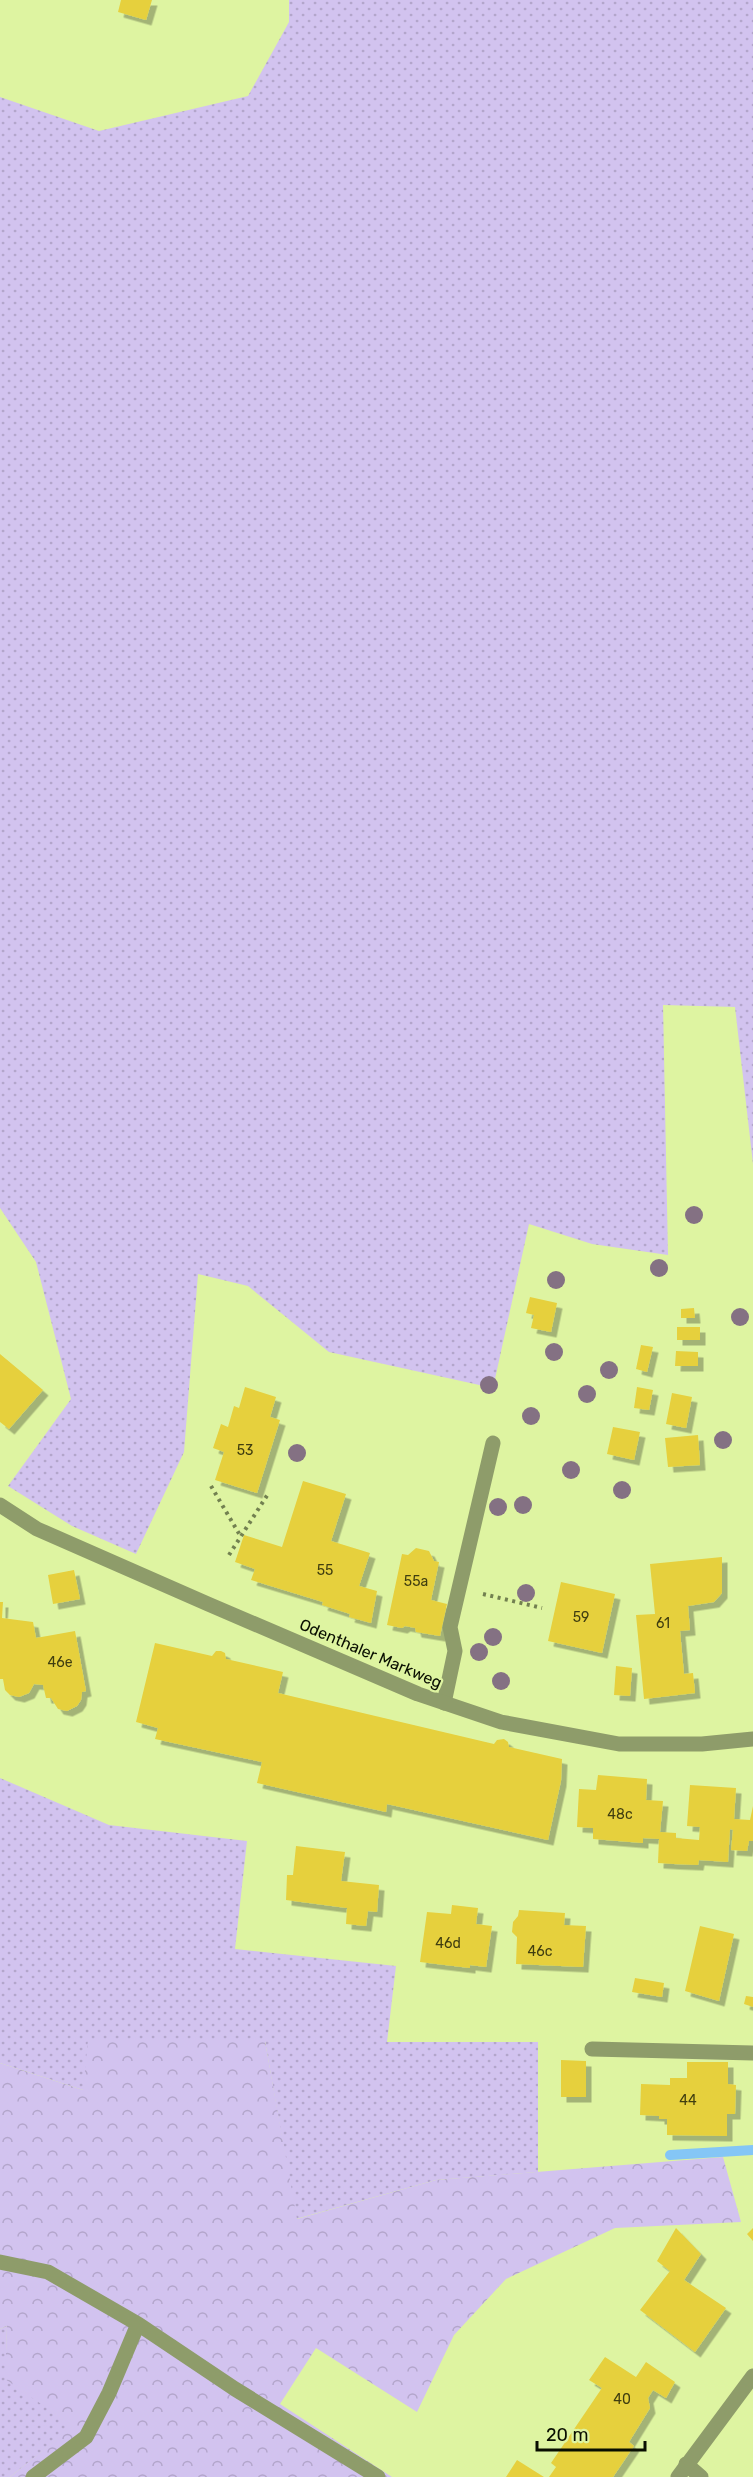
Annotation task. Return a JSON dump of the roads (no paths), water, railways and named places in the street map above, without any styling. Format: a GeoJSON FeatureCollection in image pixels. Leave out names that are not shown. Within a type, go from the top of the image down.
{"type":"FeatureCollection","features":[{"type":"Feature","properties":{"kind":"street"},"geometry":{"type":"LineString","coordinates":[[444,1703],[455,1651],[450,1627],[494,1443]]}},
{"type":"Feature","properties":{"kind":"street","name":"Odenthaler Markweg"},"geometry":{"type":"LineString","coordinates":[[0,1504],[37,1529],[418,1694],[501,1722],[620,1743],[702,1744],[753,1739]]}},
{"type":"Feature","properties":{"kind":"street"},"geometry":{"type":"LineString","coordinates":[[592,2049],[753,2053]]}},
{"type":"Feature","properties":{"kind":"street"},"geometry":{"type":"LineString","coordinates":[[0,2262],[48,2272],[138,2324],[235,2389],[378,2477]]}},
{"type":"Feature","properties":{"kind":"street"},"geometry":{"type":"LineString","coordinates":[[33,2477],[86,2437],[109,2393],[138,2324]]}},
{"type":"Feature","properties":{"kind":"street"},"geometry":{"type":"LineString","coordinates":[[701,2477],[682,2470],[753,2376]]}},
{"type":"Feature","properties":{"kind":"waterway"},"geometry":{"type":"LineString","coordinates":[[670,2155],[753,2150]]}}]}
